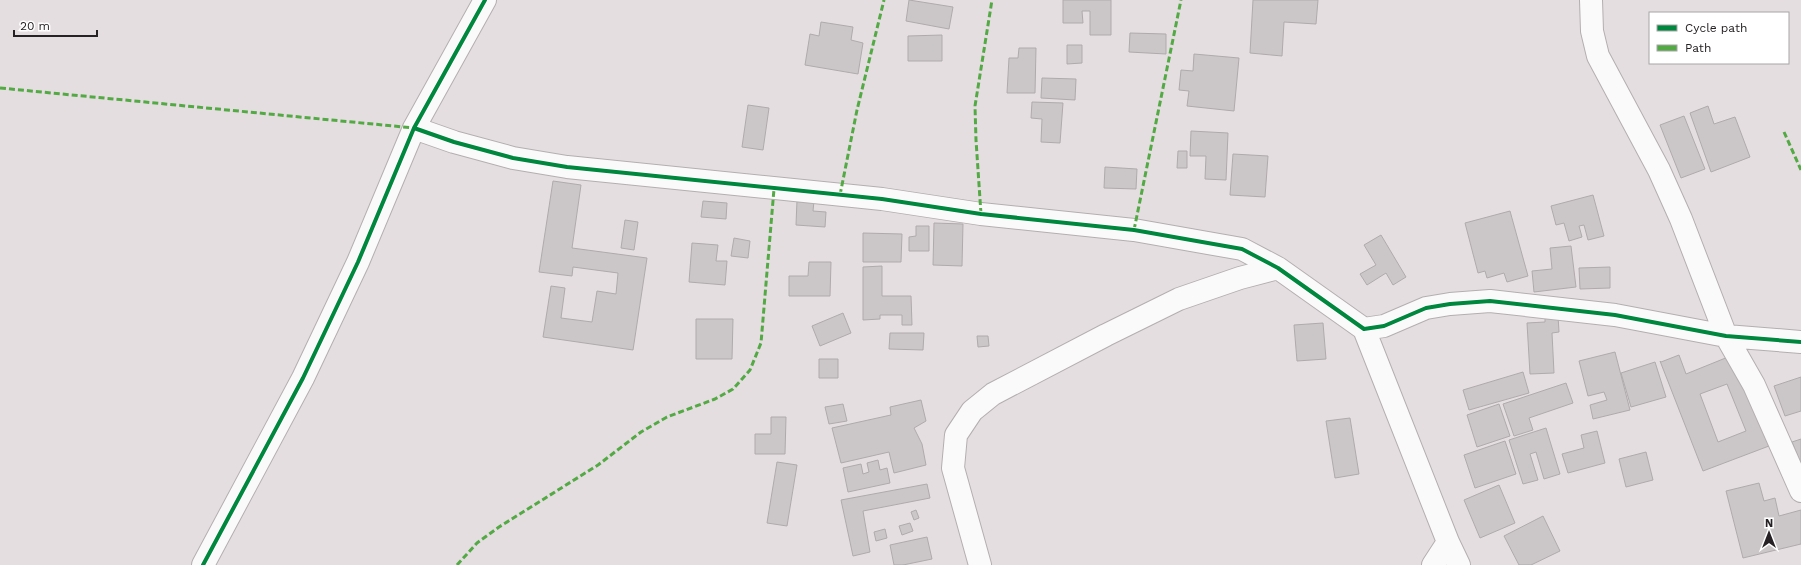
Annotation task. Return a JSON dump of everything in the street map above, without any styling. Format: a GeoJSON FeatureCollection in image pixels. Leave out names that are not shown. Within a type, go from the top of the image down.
{"type":"FeatureCollection","features":[{"type":"Feature","properties":{"kind":"street"},"geometry":{"type":"LineString","coordinates":[[203,565],[304,378],[358,262],[414,128],[485,0]]}},
{"type":"Feature","properties":{"kind":"street"},"geometry":{"type":"LineString","coordinates":[[1591,0],[1592,31],[1598,56],[1659,170],[1681,219],[1726,336],[1754,385],[1801,491]]}},
{"type":"Feature","properties":{"kind":"street"},"geometry":{"type":"LineString","coordinates":[[414,128],[454,142],[513,158],[566,166],[882,199],[981,214],[1180,236],[1242,249],[1278,268],[1364,329],[1448,542],[1459,565]]}},
{"type":"Feature","properties":{"kind":"street"},"geometry":{"type":"LineString","coordinates":[[980,565],[953,468],[956,435],[972,411],[993,394],[1179,299],[1240,278],[1278,268]]}},
{"type":"Feature","properties":{"kind":"street"},"geometry":{"type":"LineString","coordinates":[[1364,329],[1384,326],[1426,308],[1450,304],[1490,301],[1615,314],[1726,336],[1801,342]]}},
{"type":"Feature","properties":{"kind":"street"},"geometry":{"type":"LineString","coordinates":[[1433,565],[1448,542]]}},
{"type":"Feature","properties":{"kind":"building"},"geometry":{"type":"Polygon","coordinates":[[[909,0],[953,7],[949,29],[906,21],[909,0]]]}},
{"type":"Feature","properties":{"kind":"building"},"geometry":{"type":"Polygon","coordinates":[[[1063,0],[1111,0],[1111,35],[1090,35],[1090,11],[1082,11],[1083,23],[1063,23],[1063,0]]]}},
{"type":"Feature","properties":{"kind":"building"},"geometry":{"type":"Polygon","coordinates":[[[1253,0],[1318,0],[1316,24],[1284,22],[1282,56],[1250,53],[1253,0]]]}},
{"type":"Feature","properties":{"kind":"building"},"geometry":{"type":"Polygon","coordinates":[[[821,22],[853,27],[851,40],[863,43],[858,74],[805,65],[810,34],[819,36],[821,22]]]}},
{"type":"Feature","properties":{"kind":"building"},"geometry":{"type":"Polygon","coordinates":[[[1130,33],[1166,34],[1166,54],[1129,52],[1130,33]]]}},
{"type":"Feature","properties":{"kind":"building"},"geometry":{"type":"Polygon","coordinates":[[[942,35],[942,61],[908,61],[908,36],[942,35]]]}},
{"type":"Feature","properties":{"kind":"building"},"geometry":{"type":"Polygon","coordinates":[[[1067,45],[1082,45],[1082,63],[1067,64],[1067,45]]]}},
{"type":"Feature","properties":{"kind":"building"},"geometry":{"type":"Polygon","coordinates":[[[1019,48],[1036,48],[1035,93],[1007,93],[1009,58],[1018,58],[1019,48]]]}},
{"type":"Feature","properties":{"kind":"building"},"geometry":{"type":"Polygon","coordinates":[[[1194,54],[1239,58],[1234,111],[1187,106],[1189,91],[1179,90],[1181,70],[1193,71],[1194,54]]]}},
{"type":"Feature","properties":{"kind":"building"},"geometry":{"type":"Polygon","coordinates":[[[1042,78],[1076,79],[1075,100],[1041,98],[1042,78]]]}},
{"type":"Feature","properties":{"kind":"building"},"geometry":{"type":"Polygon","coordinates":[[[1032,102],[1063,103],[1060,143],[1041,142],[1042,119],[1031,118],[1032,102]]]}},
{"type":"Feature","properties":{"kind":"building"},"geometry":{"type":"Polygon","coordinates":[[[748,105],[769,108],[763,150],[742,147],[748,105]]]}},
{"type":"Feature","properties":{"kind":"building"},"geometry":{"type":"Polygon","coordinates":[[[1708,106],[1714,124],[1735,117],[1750,157],[1711,172],[1690,113],[1708,106]]]}},
{"type":"Feature","properties":{"kind":"building"},"geometry":{"type":"Polygon","coordinates":[[[1684,116],[1705,169],[1681,178],[1660,125],[1684,116]]]}},
{"type":"Feature","properties":{"kind":"building"},"geometry":{"type":"Polygon","coordinates":[[[1191,131],[1228,133],[1226,180],[1205,179],[1206,156],[1190,156],[1191,131]]]}},
{"type":"Feature","properties":{"kind":"building"},"geometry":{"type":"Polygon","coordinates":[[[1178,151],[1187,151],[1187,168],[1177,168],[1178,151]]]}},
{"type":"Feature","properties":{"kind":"building"},"geometry":{"type":"Polygon","coordinates":[[[1233,154],[1268,156],[1265,197],[1230,195],[1233,154]]]}},
{"type":"Feature","properties":{"kind":"building"},"geometry":{"type":"Polygon","coordinates":[[[1105,167],[1137,169],[1136,189],[1104,188],[1105,167]]]}},
{"type":"Feature","properties":{"kind":"building"},"geometry":{"type":"Polygon","coordinates":[[[553,181],[581,185],[572,248],[647,258],[633,350],[543,337],[551,286],[565,288],[561,318],[592,322],[597,291],[616,294],[618,273],[573,267],[572,276],[539,272],[553,181]]]}},
{"type":"Feature","properties":{"kind":"building"},"geometry":{"type":"Polygon","coordinates":[[[1593,195],[1604,236],[1588,240],[1584,225],[1579,226],[1582,237],[1569,241],[1564,223],[1556,225],[1551,206],[1593,195]]]}},
{"type":"Feature","properties":{"kind":"building"},"geometry":{"type":"Polygon","coordinates":[[[797,200],[814,201],[813,211],[826,212],[825,227],[796,225],[797,200]]]}},
{"type":"Feature","properties":{"kind":"building"},"geometry":{"type":"Polygon","coordinates":[[[703,201],[727,203],[726,219],[701,217],[703,201]]]}},
{"type":"Feature","properties":{"kind":"building"},"geometry":{"type":"Polygon","coordinates":[[[1510,211],[1528,276],[1507,282],[1504,273],[1487,278],[1485,271],[1478,273],[1465,223],[1510,211]]]}},
{"type":"Feature","properties":{"kind":"building"},"geometry":{"type":"Polygon","coordinates":[[[625,220],[638,222],[634,250],[621,248],[625,220]]]}},
{"type":"Feature","properties":{"kind":"building"},"geometry":{"type":"Polygon","coordinates":[[[934,223],[963,224],[962,266],[933,265],[934,223]]]}},
{"type":"Feature","properties":{"kind":"building"},"geometry":{"type":"Polygon","coordinates":[[[916,226],[929,226],[929,251],[909,251],[909,237],[916,236],[916,226]]]}},
{"type":"Feature","properties":{"kind":"building"},"geometry":{"type":"Polygon","coordinates":[[[863,233],[902,234],[901,262],[863,262],[863,233]]]}},
{"type":"Feature","properties":{"kind":"building"},"geometry":{"type":"Polygon","coordinates":[[[1381,235],[1406,277],[1393,285],[1386,273],[1367,285],[1360,274],[1376,265],[1364,245],[1381,235]]]}},
{"type":"Feature","properties":{"kind":"building"},"geometry":{"type":"Polygon","coordinates":[[[734,238],[750,241],[748,258],[731,256],[734,238]]]}},
{"type":"Feature","properties":{"kind":"building"},"geometry":{"type":"Polygon","coordinates":[[[692,243],[718,245],[716,261],[727,261],[725,285],[689,282],[692,243]]]}},
{"type":"Feature","properties":{"kind":"building"},"geometry":{"type":"Polygon","coordinates":[[[1571,246],[1576,287],[1534,292],[1532,271],[1552,269],[1550,248],[1571,246]]]}},
{"type":"Feature","properties":{"kind":"building"},"geometry":{"type":"Polygon","coordinates":[[[809,262],[831,262],[830,296],[789,296],[789,276],[808,276],[809,262]]]}},
{"type":"Feature","properties":{"kind":"building"},"geometry":{"type":"Polygon","coordinates":[[[882,266],[882,296],[911,296],[912,325],[902,325],[902,315],[880,315],[880,319],[863,320],[863,267],[882,266]]]}},
{"type":"Feature","properties":{"kind":"building"},"geometry":{"type":"Polygon","coordinates":[[[1610,267],[1610,288],[1580,289],[1579,268],[1610,267]]]}},
{"type":"Feature","properties":{"kind":"building"},"geometry":{"type":"Polygon","coordinates":[[[843,313],[851,333],[820,346],[812,326],[843,313]]]}},
{"type":"Feature","properties":{"kind":"building"},"geometry":{"type":"Polygon","coordinates":[[[1558,316],[1559,332],[1552,333],[1554,373],[1530,374],[1527,323],[1545,322],[1545,317],[1558,316]]]}},
{"type":"Feature","properties":{"kind":"building"},"geometry":{"type":"Polygon","coordinates":[[[696,319],[733,319],[732,359],[696,359],[696,319]]]}},
{"type":"Feature","properties":{"kind":"building"},"geometry":{"type":"Polygon","coordinates":[[[1323,323],[1326,359],[1297,361],[1294,325],[1323,323]]]}},
{"type":"Feature","properties":{"kind":"building"},"geometry":{"type":"Polygon","coordinates":[[[890,333],[924,333],[923,350],[889,349],[890,333]]]}},
{"type":"Feature","properties":{"kind":"building"},"geometry":{"type":"Polygon","coordinates":[[[977,336],[988,336],[989,346],[978,347],[977,336]]]}},
{"type":"Feature","properties":{"kind":"building"},"geometry":{"type":"Polygon","coordinates":[[[1615,352],[1630,410],[1593,419],[1590,405],[1607,400],[1604,392],[1588,396],[1579,361],[1615,352]]]}},
{"type":"Feature","properties":{"kind":"building"},"geometry":{"type":"Polygon","coordinates":[[[1679,355],[1686,374],[1733,355],[1769,446],[1703,471],[1660,361],[1661,362],[1679,355]],[[1727,384],[1700,394],[1718,442],[1746,431],[1727,384]]]}},
{"type":"Feature","properties":{"kind":"building"},"geometry":{"type":"Polygon","coordinates":[[[819,359],[838,359],[838,378],[819,378],[819,359]]]}},
{"type":"Feature","properties":{"kind":"building"},"geometry":{"type":"Polygon","coordinates":[[[1655,362],[1666,397],[1631,407],[1621,373],[1655,362]]]}},
{"type":"Feature","properties":{"kind":"building"},"geometry":{"type":"Polygon","coordinates":[[[1523,372],[1529,393],[1469,410],[1463,390],[1523,372]]]}},
{"type":"Feature","properties":{"kind":"building"},"geometry":{"type":"Polygon","coordinates":[[[1801,377],[1801,411],[1785,416],[1774,386],[1801,377]]]}},
{"type":"Feature","properties":{"kind":"building"},"geometry":{"type":"Polygon","coordinates":[[[1566,383],[1573,403],[1529,418],[1533,430],[1514,436],[1503,404],[1566,383]]]}},
{"type":"Feature","properties":{"kind":"building"},"geometry":{"type":"Polygon","coordinates":[[[921,400],[926,421],[914,428],[922,444],[926,465],[894,473],[889,452],[841,463],[832,428],[891,415],[890,407],[921,400]]]}},
{"type":"Feature","properties":{"kind":"building"},"geometry":{"type":"Polygon","coordinates":[[[843,404],[847,421],[829,424],[825,407],[843,404]]]}},
{"type":"Feature","properties":{"kind":"building"},"geometry":{"type":"Polygon","coordinates":[[[1499,404],[1510,436],[1477,447],[1467,415],[1499,404]]]}},
{"type":"Feature","properties":{"kind":"building"},"geometry":{"type":"Polygon","coordinates":[[[771,417],[786,417],[785,454],[755,454],[755,434],[771,434],[771,417]]]}},
{"type":"Feature","properties":{"kind":"building"},"geometry":{"type":"Polygon","coordinates":[[[1350,418],[1359,474],[1335,478],[1326,421],[1350,418]]]}},
{"type":"Feature","properties":{"kind":"building"},"geometry":{"type":"Polygon","coordinates":[[[1546,428],[1560,474],[1544,479],[1536,452],[1530,454],[1538,480],[1523,484],[1509,440],[1546,428]]]}},
{"type":"Feature","properties":{"kind":"building"},"geometry":{"type":"Polygon","coordinates":[[[1597,431],[1605,463],[1568,473],[1562,454],[1584,448],[1581,435],[1597,431]]]}},
{"type":"Feature","properties":{"kind":"building"},"geometry":{"type":"Polygon","coordinates":[[[1801,439],[1801,464],[1792,442],[1801,439]]]}},
{"type":"Feature","properties":{"kind":"building"},"geometry":{"type":"Polygon","coordinates":[[[1505,441],[1516,474],[1475,488],[1464,455],[1505,441]]]}},
{"type":"Feature","properties":{"kind":"building"},"geometry":{"type":"Polygon","coordinates":[[[1646,452],[1653,480],[1626,487],[1619,459],[1646,452]]]}},
{"type":"Feature","properties":{"kind":"building"},"geometry":{"type":"Polygon","coordinates":[[[878,460],[880,470],[887,468],[890,483],[848,492],[843,468],[861,464],[863,474],[869,472],[867,463],[878,460]]]}},
{"type":"Feature","properties":{"kind":"building"},"geometry":{"type":"Polygon","coordinates":[[[777,462],[797,465],[787,526],[767,523],[777,462]]]}},
{"type":"Feature","properties":{"kind":"building"},"geometry":{"type":"Polygon","coordinates":[[[1759,483],[1764,501],[1775,498],[1779,516],[1801,510],[1801,544],[1743,558],[1726,491],[1759,483]]]}},
{"type":"Feature","properties":{"kind":"building"},"geometry":{"type":"Polygon","coordinates":[[[927,484],[930,498],[863,511],[870,552],[853,556],[841,500],[927,484]]]}},
{"type":"Feature","properties":{"kind":"building"},"geometry":{"type":"Polygon","coordinates":[[[1499,485],[1515,523],[1480,538],[1464,500],[1499,485]]]}},
{"type":"Feature","properties":{"kind":"building"},"geometry":{"type":"Polygon","coordinates":[[[916,510],[919,518],[914,520],[911,512],[916,510]]]}},
{"type":"Feature","properties":{"kind":"building"},"geometry":{"type":"Polygon","coordinates":[[[1543,516],[1560,551],[1531,565],[1519,565],[1504,536],[1543,516]]]}},
{"type":"Feature","properties":{"kind":"building"},"geometry":{"type":"Polygon","coordinates":[[[910,523],[913,531],[902,535],[899,526],[910,523]]]}},
{"type":"Feature","properties":{"kind":"building"},"geometry":{"type":"Polygon","coordinates":[[[885,529],[887,538],[876,541],[874,532],[885,529]]]}},
{"type":"Feature","properties":{"kind":"building"},"geometry":{"type":"Polygon","coordinates":[[[927,537],[932,559],[903,565],[894,565],[890,545],[927,537]]]}},
{"type":"Feature","properties":{"kind":"marked path"},"geometry":{"type":"LineString","coordinates":[[840,195],[857,110],[884,0]]}},
{"type":"Feature","properties":{"kind":"marked path"},"geometry":{"type":"LineString","coordinates":[[981,214],[975,106],[992,0]]}},
{"type":"Feature","properties":{"kind":"marked path"},"geometry":{"type":"LineString","coordinates":[[1134,230],[1181,0]]}},
{"type":"Feature","properties":{"kind":"marked path"},"geometry":{"type":"LineString","coordinates":[[0,88],[414,128]]}},
{"type":"Feature","properties":{"kind":"marked path"},"geometry":{"type":"LineString","coordinates":[[1784,132],[1801,170]]}},
{"type":"Feature","properties":{"kind":"marked path"},"geometry":{"type":"LineString","coordinates":[[457,565],[477,543],[499,527],[598,465],[641,432],[667,417],[715,399],[733,389],[750,370],[761,343],[774,189]]}},
{"type":"Feature","properties":{"kind":"cycle path"},"geometry":{"type":"LineString","coordinates":[[203,565],[303,378],[358,262],[414,128],[485,0]]}},
{"type":"Feature","properties":{"kind":"cycle path"},"geometry":{"type":"LineString","coordinates":[[414,128],[454,142],[513,158],[567,167],[882,199],[981,214],[1134,230],[1242,249],[1278,268],[1364,329],[1384,326],[1426,308],[1450,304],[1490,301],[1615,315],[1726,336],[1801,342]]}}]}
